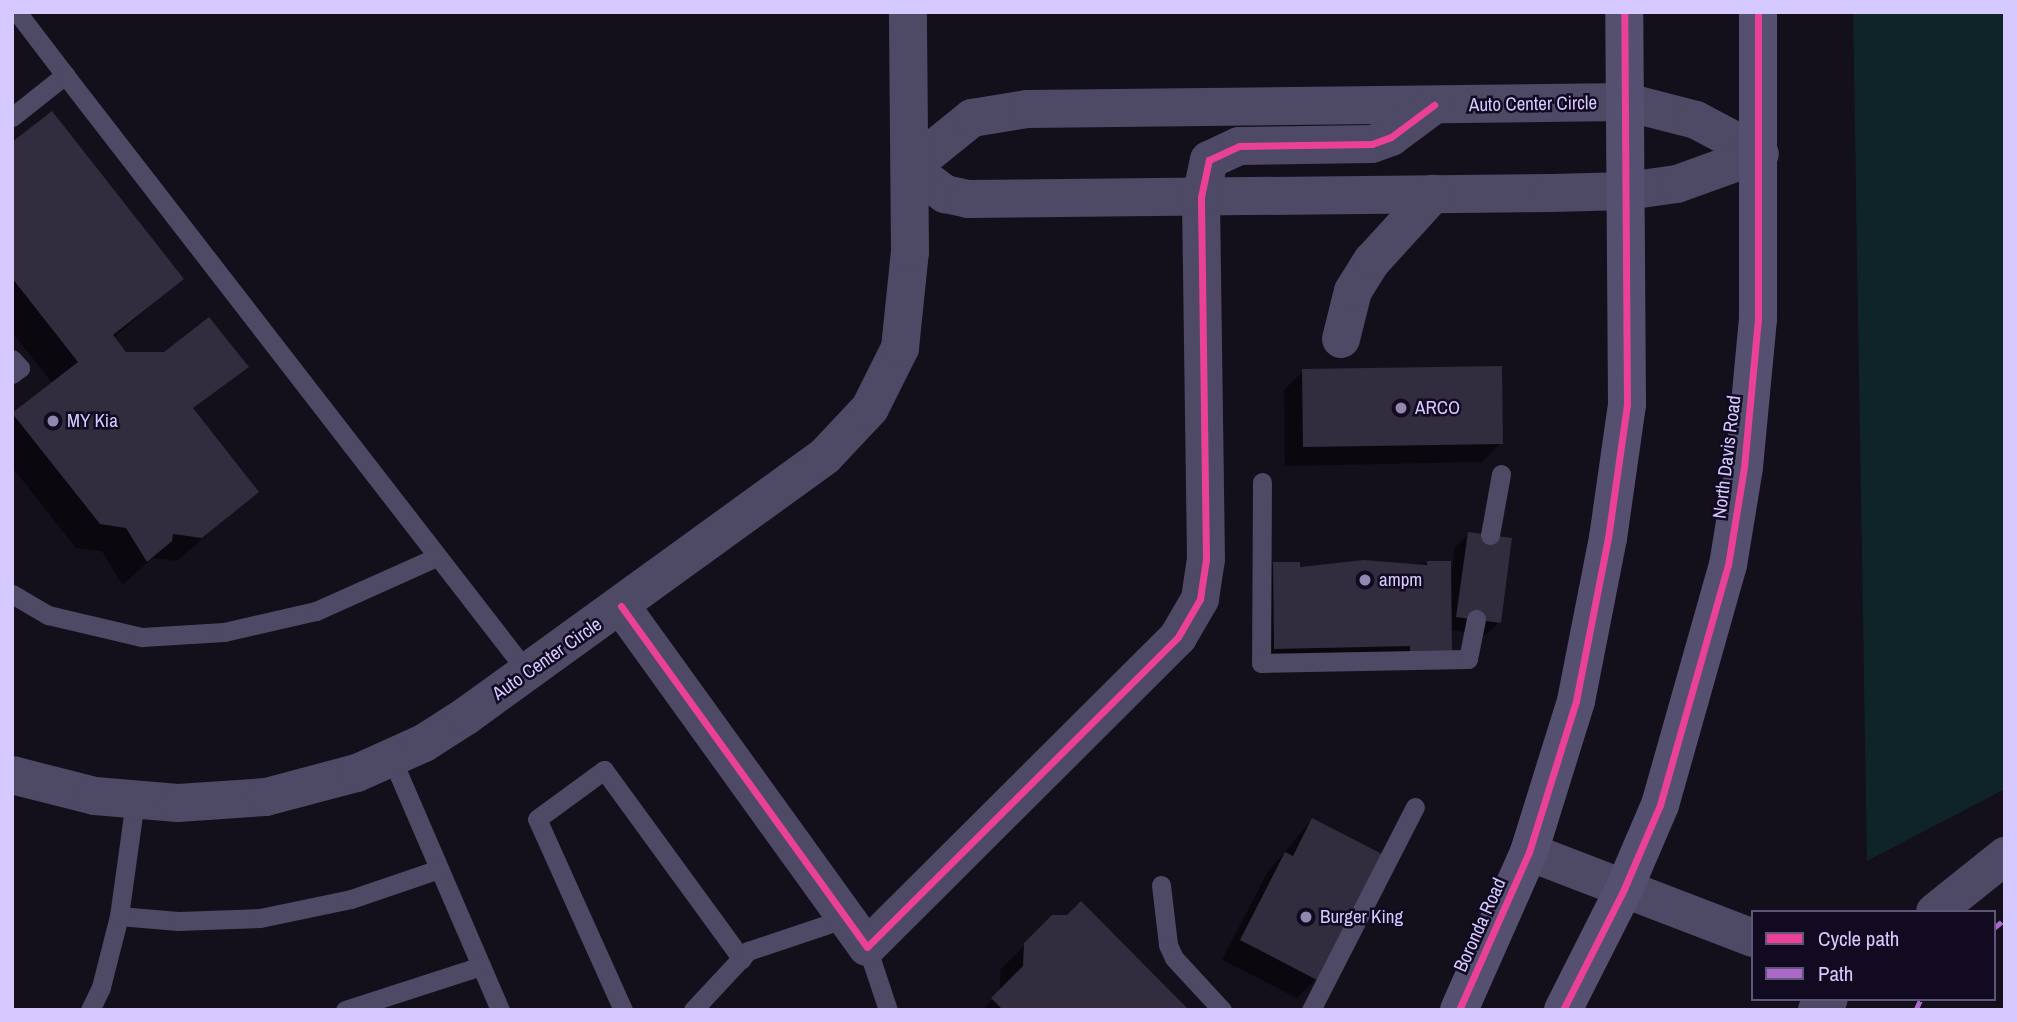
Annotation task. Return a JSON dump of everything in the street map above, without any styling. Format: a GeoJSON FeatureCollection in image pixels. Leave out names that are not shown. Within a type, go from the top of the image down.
{"type":"FeatureCollection","features":[{"type":"Feature","properties":{"kind":"main road"},"geometry":{"type":"LineString","coordinates":[[1529,852],[1576,701],[1608,538],[1627,404],[1625,12]]}},
{"type":"Feature","properties":{"kind":"main road","name":"North Davis Road"},"geometry":{"type":"LineString","coordinates":[[1624,889],[1660,805],[1728,565],[1744,467],[1758,319],[1758,12]]}},
{"type":"Feature","properties":{"kind":"main road","name":"Boronda Road"},"geometry":{"type":"LineString","coordinates":[[1459,1010],[1529,852]]}},
{"type":"Feature","properties":{"kind":"main road"},"geometry":{"type":"LineString","coordinates":[[1563,1010],[1624,889]]}},
{"type":"Feature","properties":{"kind":"street"},"geometry":{"type":"LineString","coordinates":[[908,12],[910,168],[945,194],[968,199],[1627,191],[1676,184],[1760,154]]}},
{"type":"Feature","properties":{"kind":"street","name":"Auto Center Circle"},"geometry":{"type":"LineString","coordinates":[[12,775],[54,788],[135,800],[220,802],[266,797],[310,788],[392,759],[528,673],[815,463],[870,408],[900,348],[908,302],[910,168],[972,118],[1027,109],[1626,102],[1696,120],[1760,154]]}},
{"type":"Feature","properties":{"kind":"street"},"geometry":{"type":"LineString","coordinates":[[621,606],[856,933],[1178,637],[1200,599],[1206,559],[1201,197],[1204,169],[1209,160],[1239,146],[1372,144],[1391,137],[1434,105]]}},
{"type":"Feature","properties":{"kind":"street"},"geometry":{"type":"LineString","coordinates":[[1341,339],[1353,291],[1372,261],[1433,194]]}},
{"type":"Feature","properties":{"kind":"street"},"geometry":{"type":"LineString","coordinates":[[1529,852],[1751,937]]}},
{"type":"Feature","properties":{"kind":"street"},"geometry":{"type":"LineString","coordinates":[[1938,910],[2005,856]]}},
{"type":"Feature","properties":{"kind":"lane"},"geometry":{"type":"LineString","coordinates":[[17,12],[528,673]]}},
{"type":"Feature","properties":{"kind":"lane"},"geometry":{"type":"LineString","coordinates":[[12,117],[65,75]]}},
{"type":"Feature","properties":{"kind":"lane"},"geometry":{"type":"LineString","coordinates":[[12,359],[20,368],[12,374]]}},
{"type":"Feature","properties":{"kind":"lane"},"geometry":{"type":"LineString","coordinates":[[1490,535],[1502,474]]}},
{"type":"Feature","properties":{"kind":"lane"},"geometry":{"type":"LineString","coordinates":[[1262,482],[1261,663],[1468,659],[1476,619]]}},
{"type":"Feature","properties":{"kind":"lane"},"geometry":{"type":"LineString","coordinates":[[12,594],[48,615],[142,637],[224,632],[316,611],[437,557]]}},
{"type":"Feature","properties":{"kind":"lane"},"geometry":{"type":"LineString","coordinates":[[392,759],[500,1010]]}},
{"type":"Feature","properties":{"kind":"lane"},"geometry":{"type":"LineString","coordinates":[[624,1010],[537,819],[604,770],[742,959]]}},
{"type":"Feature","properties":{"kind":"lane"},"geometry":{"type":"LineString","coordinates":[[90,1010],[101,987],[119,916],[135,800]]}},
{"type":"Feature","properties":{"kind":"lane"},"geometry":{"type":"LineString","coordinates":[[1311,1010],[1415,807]]}},
{"type":"Feature","properties":{"kind":"lane"},"geometry":{"type":"LineString","coordinates":[[119,916],[178,921],[260,918],[351,899],[439,869]]}},
{"type":"Feature","properties":{"kind":"lane"},"geometry":{"type":"LineString","coordinates":[[1161,886],[1168,945],[1174,958],[1222,1010]]}},
{"type":"Feature","properties":{"kind":"lane"},"geometry":{"type":"LineString","coordinates":[[693,1010],[748,951],[856,933],[888,1010]]}},
{"type":"Feature","properties":{"kind":"lane"},"geometry":{"type":"LineString","coordinates":[[345,1010],[481,967]]}},
{"type":"Feature","properties":{"kind":"green space"},"geometry":{"type":"Polygon","coordinates":[[[1853,12],[2005,12],[2005,789],[1867,861],[1853,12]]]}},
{"type":"Feature","properties":{"kind":"building"},"geometry":{"type":"Polygon","coordinates":[[[52,111],[184,279],[113,335],[126,352],[164,352],[209,317],[249,367],[193,408],[259,492],[202,538],[173,534],[172,541],[147,562],[126,528],[100,524],[12,413],[78,362],[12,278],[12,142],[52,111]]]}},
{"type":"Feature","properties":{"kind":"building"},"geometry":{"type":"Polygon","coordinates":[[[1502,366],[1503,444],[1303,447],[1302,369],[1502,366]]]}},
{"type":"Feature","properties":{"kind":"building"},"geometry":{"type":"Polygon","coordinates":[[[1468,532],[1512,538],[1501,623],[1456,617],[1468,532]]]}},
{"type":"Feature","properties":{"kind":"building"},"geometry":{"type":"Polygon","coordinates":[[[1364,560],[1427,565],[1427,561],[1451,561],[1452,651],[1410,652],[1410,646],[1274,649],[1273,562],[1300,562],[1300,567],[1364,560]]]}},
{"type":"Feature","properties":{"kind":"building"},"geometry":{"type":"Polygon","coordinates":[[[1312,818],[1382,854],[1317,980],[1240,940],[1285,852],[1293,856],[1312,818]]]}},
{"type":"Feature","properties":{"kind":"building"},"geometry":{"type":"Polygon","coordinates":[[[1081,901],[1189,1010],[1003,1010],[991,998],[1023,966],[1024,943],[1052,915],[1067,915],[1081,901]]]}},
{"type":"Feature","properties":{"kind":"marked path"},"geometry":{"type":"LineString","coordinates":[[1996,926],[2005,919]]}},
{"type":"Feature","properties":{"kind":"marked path"},"geometry":{"type":"LineString","coordinates":[[1916,1010],[1920,1001]]}},
{"type":"Feature","properties":{"kind":"cycle path"},"geometry":{"type":"LineString","coordinates":[[1459,1010],[1529,852],[1576,701],[1608,538],[1627,404],[1624,12]]}},
{"type":"Feature","properties":{"kind":"cycle path"},"geometry":{"type":"LineString","coordinates":[[1563,1010],[1624,889],[1660,805],[1728,565],[1744,467],[1758,319],[1758,12]]}},
{"type":"Feature","properties":{"kind":"cycle path"},"geometry":{"type":"LineString","coordinates":[[621,606],[867,947],[1178,637],[1200,599],[1206,559],[1201,197],[1209,160],[1239,146],[1372,144],[1391,137],[1434,105]]}},
{"type":"Feature","properties":{"kind":"place","name":"ARCO"},"geometry":{"type":"Point","coordinates":[1401,408]}},
{"type":"Feature","properties":{"kind":"place","name":"MY Kia"},"geometry":{"type":"Point","coordinates":[53,421]}},
{"type":"Feature","properties":{"kind":"place","name":"ampm"},"geometry":{"type":"Point","coordinates":[1365,580]}},
{"type":"Feature","properties":{"kind":"place","name":"Burger King"},"geometry":{"type":"Point","coordinates":[1306,917]}}]}
